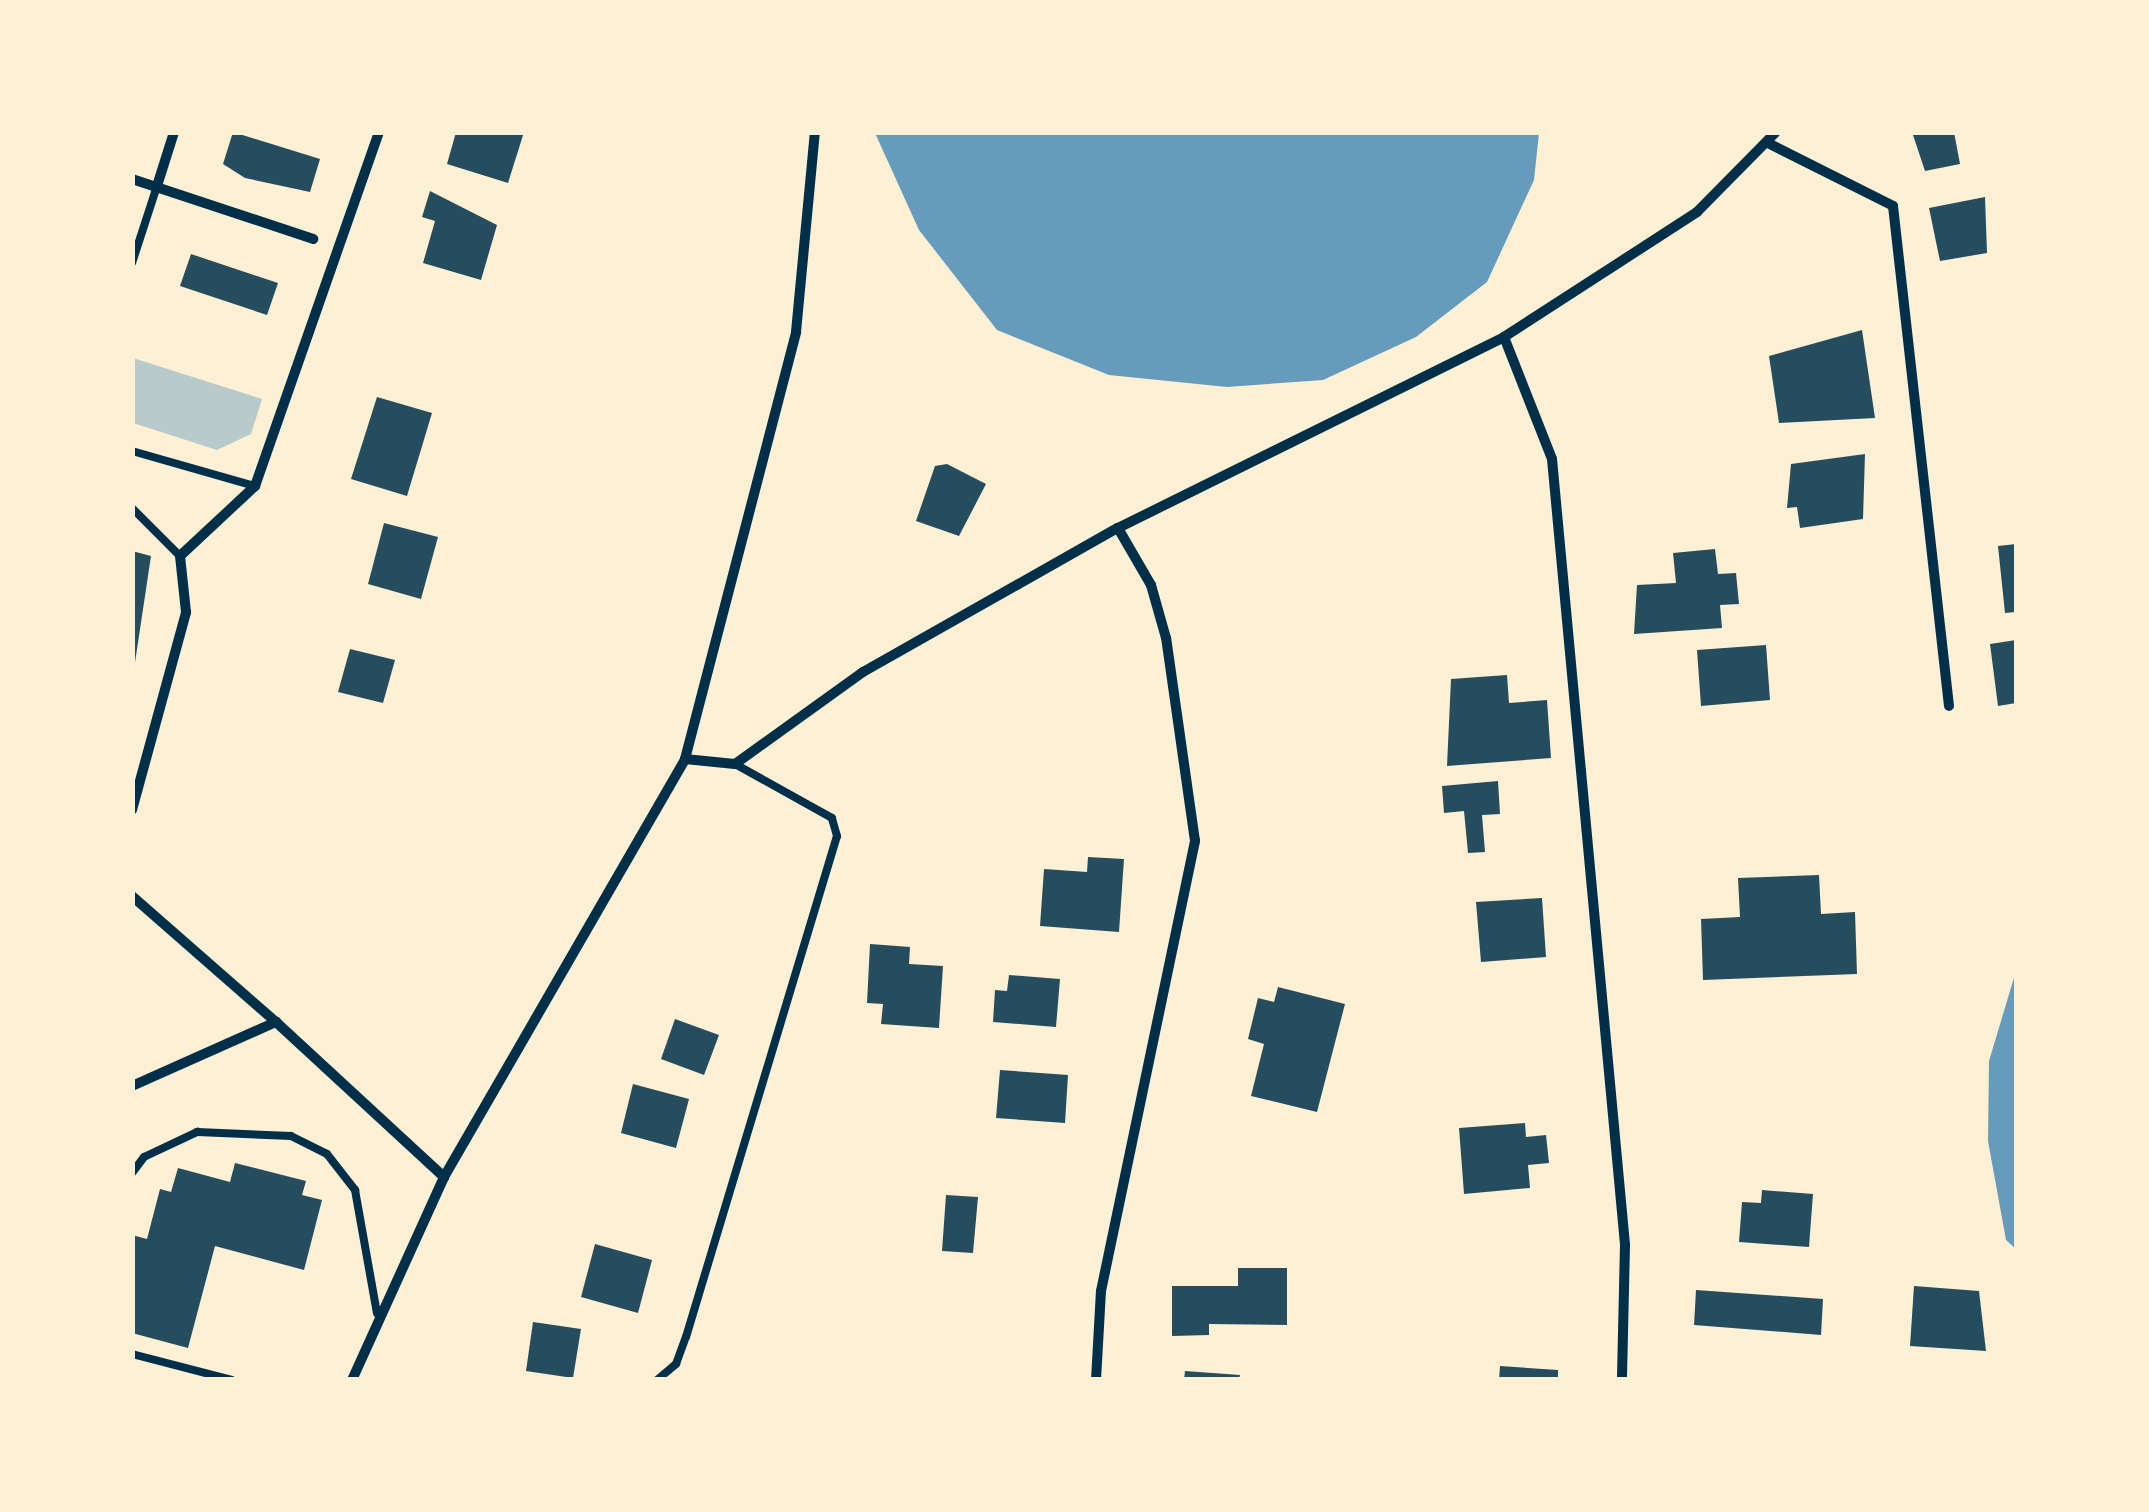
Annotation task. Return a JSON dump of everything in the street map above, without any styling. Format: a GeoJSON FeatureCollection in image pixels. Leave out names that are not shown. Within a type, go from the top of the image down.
{"type":"FeatureCollection","features":[{"type":"Feature","properties":{"kind":"street"},"geometry":{"type":"LineString","coordinates":[[157,186],[174,132]]}},
{"type":"Feature","properties":{"kind":"street"},"geometry":{"type":"LineString","coordinates":[[132,810],[186,612],[180,556],[255,486],[379,132]]}},
{"type":"Feature","properties":{"kind":"street"},"geometry":{"type":"LineString","coordinates":[[352,1380],[376,1313],[444,1177],[685,759],[796,332],[815,132]]}},
{"type":"Feature","properties":{"kind":"street"},"geometry":{"type":"LineString","coordinates":[[685,759],[735,764],[863,672],[1118,528],[1504,337],[1697,212],[1776,132]]}},
{"type":"Feature","properties":{"kind":"street"},"geometry":{"type":"LineString","coordinates":[[1768,143],[1893,206],[1948,706]]}},
{"type":"Feature","properties":{"kind":"street"},"geometry":{"type":"LineString","coordinates":[[132,178],[313,239]]}},
{"type":"Feature","properties":{"kind":"street"},"geometry":{"type":"LineString","coordinates":[[1504,337],[1552,459],[1625,1245],[1622,1380]]}},
{"type":"Feature","properties":{"kind":"street"},"geometry":{"type":"LineString","coordinates":[[1096,1380],[1101,1291],[1195,841],[1166,638],[1151,586],[1118,528]]}},
{"type":"Feature","properties":{"kind":"street"},"geometry":{"type":"LineString","coordinates":[[132,896],[444,1177]]}},
{"type":"Feature","properties":{"kind":"street"},"geometry":{"type":"LineString","coordinates":[[132,1086],[276,1022]]}},
{"type":"Feature","properties":{"kind":"lane"},"geometry":{"type":"LineString","coordinates":[[132,263],[157,186]]}},
{"type":"Feature","properties":{"kind":"lane"},"geometry":{"type":"LineString","coordinates":[[132,451],[255,486]]}},
{"type":"Feature","properties":{"kind":"lane"},"geometry":{"type":"LineString","coordinates":[[132,508],[180,556]]}},
{"type":"Feature","properties":{"kind":"lane"},"geometry":{"type":"LineString","coordinates":[[657,1380],[676,1364],[686,1337],[837,836],[832,818],[735,764]]}},
{"type":"Feature","properties":{"kind":"lane"},"geometry":{"type":"LineString","coordinates":[[132,1173],[144,1158],[197,1132],[291,1136],[326,1154],[355,1190],[376,1313]]}},
{"type":"Feature","properties":{"kind":"lane"},"geometry":{"type":"LineString","coordinates":[[132,1354],[232,1380]]}},
{"type":"Feature","properties":{"kind":"shaded area"},"geometry":{"type":"Polygon","coordinates":[[[133,358],[262,399],[251,434],[217,450],[133,423],[133,358]]]}},
{"type":"Feature","properties":{"kind":"water"},"geometry":{"type":"Polygon","coordinates":[[[875,133],[1539,133],[1534,180],[1487,282],[1416,337],[1323,380],[1227,387],[1109,375],[997,330],[919,230],[875,133]]]}},
{"type":"Feature","properties":{"kind":"water"},"geometry":{"type":"Polygon","coordinates":[[[2016,971],[2016,1249],[2006,1240],[1988,1141],[1989,1061],[2016,971]]]}},
{"type":"Feature","properties":{"kind":"building"},"geometry":{"type":"Polygon","coordinates":[[[233,132],[320,159],[310,192],[245,178],[223,164],[233,132]]]}},
{"type":"Feature","properties":{"kind":"building"},"geometry":{"type":"Polygon","coordinates":[[[456,132],[524,132],[508,183],[447,164],[456,132]]]}},
{"type":"Feature","properties":{"kind":"building"},"geometry":{"type":"Polygon","coordinates":[[[1912,132],[1954,132],[1960,164],[1925,171],[1912,132]]]}},
{"type":"Feature","properties":{"kind":"building"},"geometry":{"type":"Polygon","coordinates":[[[430,191],[497,225],[481,280],[423,263],[435,221],[422,217],[430,191]]]}},
{"type":"Feature","properties":{"kind":"building"},"geometry":{"type":"Polygon","coordinates":[[[1985,197],[1987,253],[1940,261],[1929,208],[1985,197]]]}},
{"type":"Feature","properties":{"kind":"building"},"geometry":{"type":"Polygon","coordinates":[[[191,254],[278,283],[267,315],[180,286],[191,254]]]}},
{"type":"Feature","properties":{"kind":"building"},"geometry":{"type":"Polygon","coordinates":[[[1862,330],[1875,418],[1779,423],[1769,356],[1862,330]]]}},
{"type":"Feature","properties":{"kind":"building"},"geometry":{"type":"Polygon","coordinates":[[[377,397],[432,413],[407,496],[351,479],[377,397]]]}},
{"type":"Feature","properties":{"kind":"building"},"geometry":{"type":"Polygon","coordinates":[[[1865,454],[1863,519],[1800,528],[1797,507],[1787,508],[1791,464],[1865,454]]]}},
{"type":"Feature","properties":{"kind":"building"},"geometry":{"type":"Polygon","coordinates":[[[947,464],[986,484],[959,536],[916,521],[935,466],[947,464]]]}},
{"type":"Feature","properties":{"kind":"building"},"geometry":{"type":"Polygon","coordinates":[[[384,523],[438,537],[421,599],[368,584],[384,523]]]}},
{"type":"Feature","properties":{"kind":"building"},"geometry":{"type":"Polygon","coordinates":[[[2016,544],[2016,612],[2005,613],[1998,546],[2016,544]]]}},
{"type":"Feature","properties":{"kind":"building"},"geometry":{"type":"Polygon","coordinates":[[[1715,549],[1718,574],[1736,573],[1739,604],[1720,605],[1722,628],[1634,634],[1637,585],[1676,583],[1673,553],[1715,549]]]}},
{"type":"Feature","properties":{"kind":"building"},"geometry":{"type":"Polygon","coordinates":[[[132,551],[151,556],[134,669],[132,669],[132,551]]]}},
{"type":"Feature","properties":{"kind":"building"},"geometry":{"type":"Polygon","coordinates":[[[2016,640],[2016,703],[1998,706],[1990,644],[2016,640]]]}},
{"type":"Feature","properties":{"kind":"building"},"geometry":{"type":"Polygon","coordinates":[[[1766,645],[1770,700],[1701,706],[1697,650],[1766,645]]]}},
{"type":"Feature","properties":{"kind":"building"},"geometry":{"type":"Polygon","coordinates":[[[350,649],[395,660],[383,703],[338,692],[350,649]]]}},
{"type":"Feature","properties":{"kind":"building"},"geometry":{"type":"Polygon","coordinates":[[[1507,675],[1509,703],[1547,700],[1551,758],[1447,766],[1451,679],[1507,675]]]}},
{"type":"Feature","properties":{"kind":"building"},"geometry":{"type":"Polygon","coordinates":[[[1498,781],[1500,814],[1482,815],[1485,852],[1468,853],[1464,811],[1444,813],[1442,786],[1498,781]]]}},
{"type":"Feature","properties":{"kind":"building"},"geometry":{"type":"Polygon","coordinates":[[[1088,857],[1124,859],[1119,932],[1040,926],[1044,869],[1087,872],[1088,857]]]}},
{"type":"Feature","properties":{"kind":"building"},"geometry":{"type":"Polygon","coordinates":[[[1819,875],[1821,914],[1855,912],[1857,974],[1703,980],[1701,919],[1740,917],[1738,878],[1819,875]]]}},
{"type":"Feature","properties":{"kind":"building"},"geometry":{"type":"Polygon","coordinates":[[[1542,898],[1546,957],[1481,962],[1476,902],[1542,898]]]}},
{"type":"Feature","properties":{"kind":"building"},"geometry":{"type":"Polygon","coordinates":[[[870,944],[910,947],[909,964],[943,966],[939,1028],[881,1024],[883,1004],[867,1003],[870,944]]]}},
{"type":"Feature","properties":{"kind":"building"},"geometry":{"type":"Polygon","coordinates":[[[1009,975],[1060,979],[1056,1027],[993,1022],[995,990],[1007,991],[1009,975]]]}},
{"type":"Feature","properties":{"kind":"building"},"geometry":{"type":"Polygon","coordinates":[[[1278,987],[1345,1004],[1317,1112],[1251,1096],[1264,1044],[1248,1039],[1258,998],[1274,1002],[1278,987]]]}},
{"type":"Feature","properties":{"kind":"building"},"geometry":{"type":"Polygon","coordinates":[[[675,1019],[719,1035],[704,1075],[661,1059],[675,1019]]]}},
{"type":"Feature","properties":{"kind":"building"},"geometry":{"type":"Polygon","coordinates":[[[1000,1070],[1068,1075],[1065,1123],[996,1118],[1000,1070]]]}},
{"type":"Feature","properties":{"kind":"building"},"geometry":{"type":"Polygon","coordinates":[[[633,1084],[689,1099],[676,1148],[621,1133],[633,1084]]]}},
{"type":"Feature","properties":{"kind":"building"},"geometry":{"type":"Polygon","coordinates":[[[1525,1123],[1526,1137],[1546,1135],[1549,1163],[1528,1165],[1530,1188],[1464,1194],[1459,1128],[1525,1123]]]}},
{"type":"Feature","properties":{"kind":"building"},"geometry":{"type":"Polygon","coordinates":[[[235,1163],[306,1181],[302,1195],[322,1200],[304,1270],[215,1246],[188,1348],[132,1333],[132,1235],[147,1239],[160,1189],[171,1192],[178,1168],[230,1182],[235,1163]]]}},
{"type":"Feature","properties":{"kind":"building"},"geometry":{"type":"Polygon","coordinates":[[[1762,1190],[1813,1194],[1809,1247],[1739,1242],[1742,1202],[1761,1203],[1762,1190]]]}},
{"type":"Feature","properties":{"kind":"building"},"geometry":{"type":"Polygon","coordinates":[[[946,1195],[978,1197],[973,1253],[942,1251],[946,1195]]]}},
{"type":"Feature","properties":{"kind":"building"},"geometry":{"type":"Polygon","coordinates":[[[595,1244],[652,1260],[638,1313],[581,1297],[595,1244]]]}},
{"type":"Feature","properties":{"kind":"building"},"geometry":{"type":"Polygon","coordinates":[[[1238,1268],[1287,1268],[1287,1325],[1209,1324],[1209,1335],[1172,1336],[1172,1286],[1238,1286],[1238,1268]]]}},
{"type":"Feature","properties":{"kind":"building"},"geometry":{"type":"Polygon","coordinates":[[[1914,1286],[1979,1291],[1986,1351],[1910,1346],[1914,1286]]]}},
{"type":"Feature","properties":{"kind":"building"},"geometry":{"type":"Polygon","coordinates":[[[1696,1290],[1823,1299],[1821,1335],[1694,1325],[1696,1290]]]}},
{"type":"Feature","properties":{"kind":"building"},"geometry":{"type":"Polygon","coordinates":[[[533,1322],[581,1329],[573,1378],[526,1371],[533,1322]]]}},
{"type":"Feature","properties":{"kind":"building"},"geometry":{"type":"Polygon","coordinates":[[[1500,1366],[1558,1370],[1558,1380],[1499,1380],[1500,1366]]]}},
{"type":"Feature","properties":{"kind":"building"},"geometry":{"type":"Polygon","coordinates":[[[1185,1371],[1240,1375],[1239,1380],[1184,1380],[1185,1371]]]}}]}
